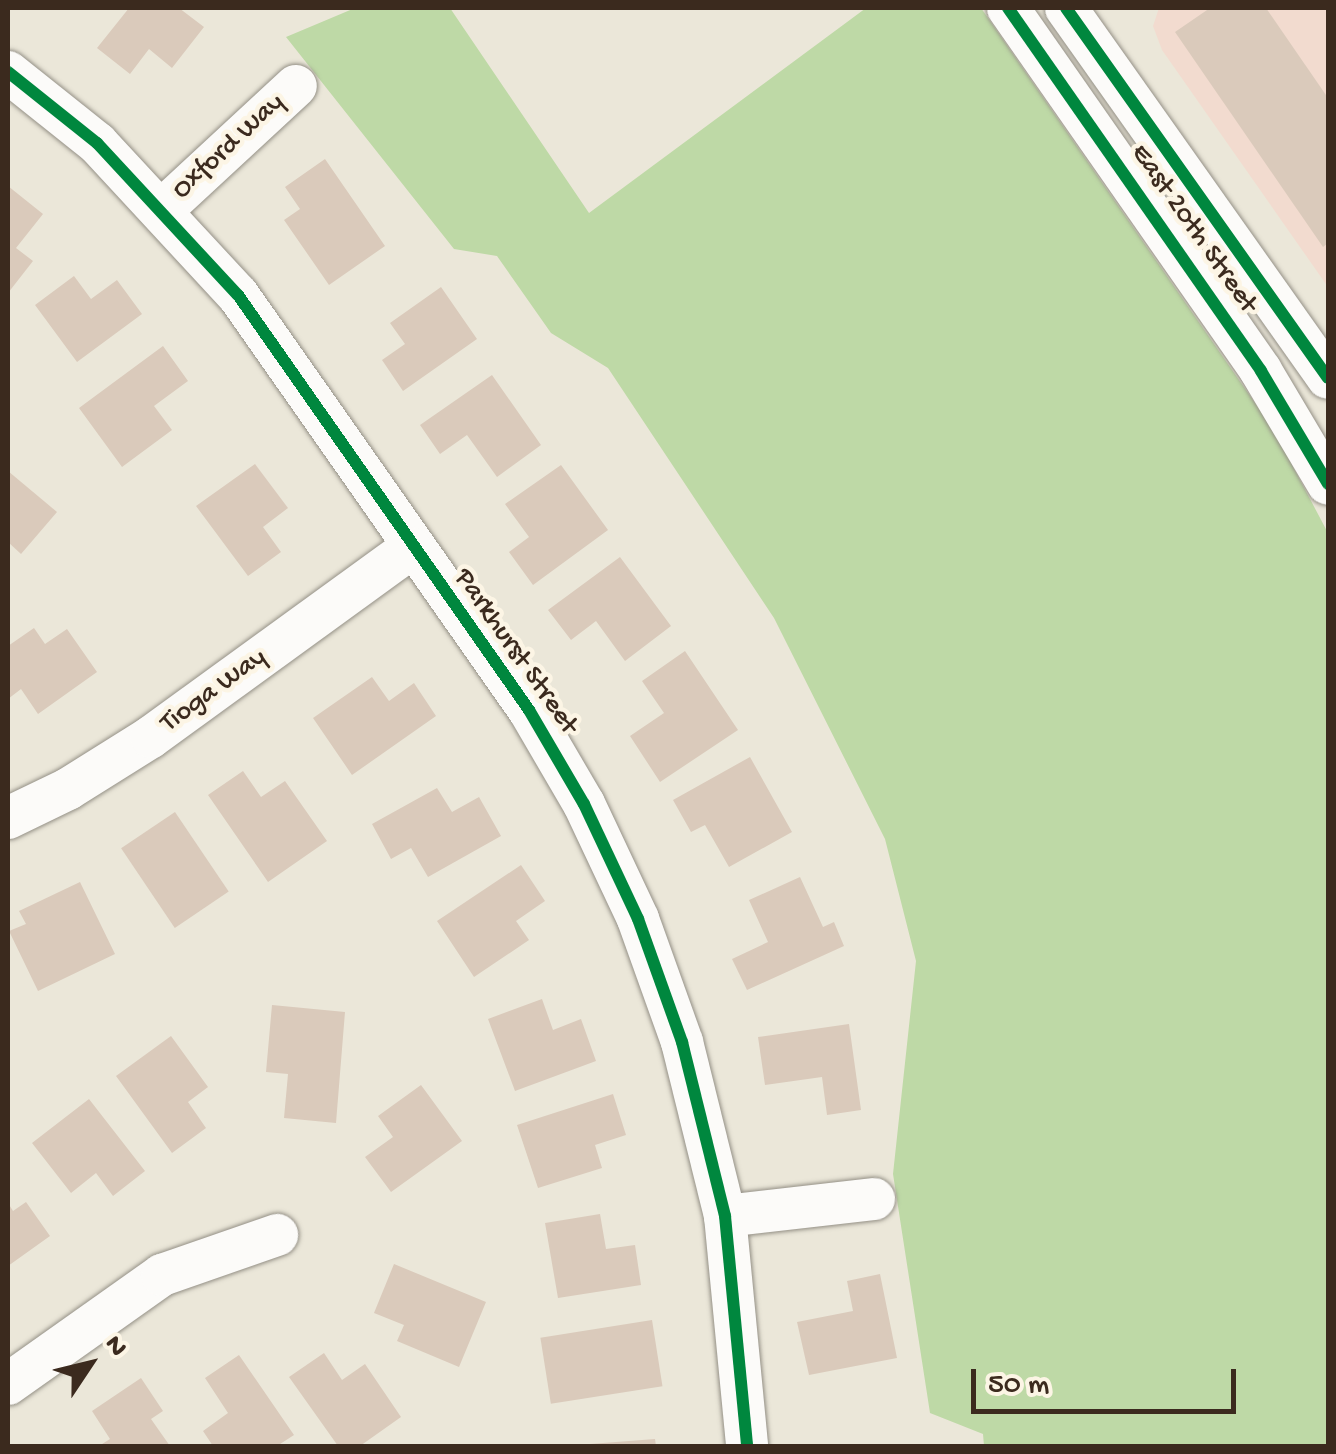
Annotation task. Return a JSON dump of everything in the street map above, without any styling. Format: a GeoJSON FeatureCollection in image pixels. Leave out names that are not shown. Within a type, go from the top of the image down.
{"type":"FeatureCollection","features":[{"type":"Feature","properties":{"kind":"street","name":"East 20th Street"},"geometry":{"type":"LineString","coordinates":[[1048,11],[1328,378]]}},
{"type":"Feature","properties":{"kind":"street","name":"East 20th Street"},"geometry":{"type":"LineString","coordinates":[[1048,11],[1322,457]]}},
{"type":"Feature","properties":{"kind":"street","name":"Parkhurst Street"},"geometry":{"type":"LineString","coordinates":[[8,72],[97,144],[163,209],[238,296],[529,710],[599,837],[682,1042],[725,1216],[747,1446]]}},
{"type":"Feature","properties":{"kind":"street","name":"Oxford Way"},"geometry":{"type":"LineString","coordinates":[[163,209],[296,86]]}},
{"type":"Feature","properties":{"kind":"street","name":"Tioga Way"},"geometry":{"type":"LineString","coordinates":[[8,818],[68,790],[150,736],[412,548]]}},
{"type":"Feature","properties":{"kind":"street"},"geometry":{"type":"LineString","coordinates":[[725,1216],[874,1199]]}},
{"type":"Feature","properties":{"kind":"street"},"geometry":{"type":"LineString","coordinates":[[8,1384],[162,1275],[277,1236]]}},
{"type":"Feature","properties":{"kind":"shaded area"},"geometry":{"type":"Polygon","coordinates":[[[1159,8],[1328,8],[1328,287],[1162,50],[1153,26],[1159,8]]]}},
{"type":"Feature","properties":{"kind":"green space"},"geometry":{"type":"Polygon","coordinates":[[[355,8],[450,8],[589,213],[866,8],[981,8],[1273,429],[1328,533],[1328,1446],[984,1446],[983,1434],[930,1413],[893,1174],[916,961],[885,839],[774,618],[608,368],[551,333],[497,256],[454,249],[286,37],[355,8]]]}},
{"type":"Feature","properties":{"kind":"building"},"geometry":{"type":"Polygon","coordinates":[[[129,8],[179,8],[204,27],[172,68],[149,49],[130,74],[97,48],[129,8]]]}},
{"type":"Feature","properties":{"kind":"building"},"geometry":{"type":"Polygon","coordinates":[[[1210,8],[1266,8],[1328,98],[1328,243],[1323,247],[1175,32],[1210,8]]]}},
{"type":"Feature","properties":{"kind":"building"},"geometry":{"type":"Polygon","coordinates":[[[325,159],[385,246],[329,285],[284,220],[300,209],[285,187],[325,159]]]}},
{"type":"Feature","properties":{"kind":"building"},"geometry":{"type":"Polygon","coordinates":[[[8,186],[43,214],[16,248],[33,261],[8,293],[8,186]]]}},
{"type":"Feature","properties":{"kind":"building"},"geometry":{"type":"Polygon","coordinates":[[[74,276],[91,299],[117,280],[142,314],[77,362],[35,305],[74,276]]]}},
{"type":"Feature","properties":{"kind":"building"},"geometry":{"type":"Polygon","coordinates":[[[441,287],[477,339],[403,391],[382,360],[405,344],[390,323],[441,287]]]}},
{"type":"Feature","properties":{"kind":"building"},"geometry":{"type":"Polygon","coordinates":[[[163,346],[188,381],[154,406],[172,430],[122,467],[79,408],[163,346]]]}},
{"type":"Feature","properties":{"kind":"building"},"geometry":{"type":"Polygon","coordinates":[[[492,375],[541,445],[497,477],[467,435],[440,454],[420,425],[492,375]]]}},
{"type":"Feature","properties":{"kind":"building"},"geometry":{"type":"Polygon","coordinates":[[[255,464],[288,508],[263,527],[281,552],[248,576],[196,506],[255,464]]]}},
{"type":"Feature","properties":{"kind":"building"},"geometry":{"type":"Polygon","coordinates":[[[561,465],[608,530],[533,585],[509,552],[529,537],[505,504],[561,465]]]}},
{"type":"Feature","properties":{"kind":"building"},"geometry":{"type":"Polygon","coordinates":[[[8,471],[57,512],[21,554],[8,542],[8,471]]]}},
{"type":"Feature","properties":{"kind":"building"},"geometry":{"type":"Polygon","coordinates":[[[620,557],[671,626],[625,661],[596,621],[571,640],[548,610],[620,557]]]}},
{"type":"Feature","properties":{"kind":"building"},"geometry":{"type":"Polygon","coordinates":[[[34,628],[45,644],[67,629],[97,672],[38,714],[21,689],[8,699],[8,646],[34,628]]]}},
{"type":"Feature","properties":{"kind":"building"},"geometry":{"type":"Polygon","coordinates":[[[685,651],[738,730],[660,782],[630,736],[664,713],[642,681],[685,651]]]}},
{"type":"Feature","properties":{"kind":"building"},"geometry":{"type":"Polygon","coordinates":[[[372,677],[389,701],[414,683],[436,716],[352,775],[313,718],[372,677]]]}},
{"type":"Feature","properties":{"kind":"building"},"geometry":{"type":"Polygon","coordinates":[[[750,757],[792,832],[729,867],[705,825],[691,832],[673,800],[750,757]]]}},
{"type":"Feature","properties":{"kind":"building"},"geometry":{"type":"Polygon","coordinates":[[[243,771],[261,797],[285,781],[327,841],[268,882],[208,795],[243,771]]]}},
{"type":"Feature","properties":{"kind":"building"},"geometry":{"type":"Polygon","coordinates":[[[437,788],[452,812],[479,797],[501,836],[428,877],[411,848],[391,859],[372,824],[437,788]]]}},
{"type":"Feature","properties":{"kind":"building"},"geometry":{"type":"Polygon","coordinates":[[[175,812],[229,892],[175,928],[121,848],[175,812]]]}},
{"type":"Feature","properties":{"kind":"building"},"geometry":{"type":"Polygon","coordinates":[[[521,865],[545,901],[516,921],[529,940],[474,977],[437,921],[521,865]]]}},
{"type":"Feature","properties":{"kind":"building"},"geometry":{"type":"Polygon","coordinates":[[[800,877],[823,927],[834,922],[844,946],[747,990],[732,959],[768,942],[749,900],[800,877]]]}},
{"type":"Feature","properties":{"kind":"building"},"geometry":{"type":"Polygon","coordinates":[[[80,882],[115,954],[38,991],[9,931],[26,924],[19,911],[80,882]]]}},
{"type":"Feature","properties":{"kind":"building"},"geometry":{"type":"Polygon","coordinates":[[[542,999],[553,1030],[581,1019],[596,1061],[515,1091],[488,1019],[542,999]]]}},
{"type":"Feature","properties":{"kind":"building"},"geometry":{"type":"Polygon","coordinates":[[[272,1005],[345,1012],[336,1123],[284,1118],[288,1074],[266,1072],[272,1005]]]}},
{"type":"Feature","properties":{"kind":"building"},"geometry":{"type":"Polygon","coordinates":[[[849,1024],[861,1110],[827,1115],[822,1077],[765,1085],[758,1037],[849,1024]]]}},
{"type":"Feature","properties":{"kind":"building"},"geometry":{"type":"Polygon","coordinates":[[[171,1036],[208,1087],[188,1102],[206,1128],[172,1153],[116,1076],[171,1036]]]}},
{"type":"Feature","properties":{"kind":"building"},"geometry":{"type":"Polygon","coordinates":[[[421,1085],[462,1141],[391,1192],[365,1157],[393,1137],[378,1116],[421,1085]]]}},
{"type":"Feature","properties":{"kind":"building"},"geometry":{"type":"Polygon","coordinates":[[[613,1094],[626,1135],[595,1145],[602,1168],[538,1188],[517,1125],[613,1094]]]}},
{"type":"Feature","properties":{"kind":"building"},"geometry":{"type":"Polygon","coordinates":[[[89,1099],[145,1171],[113,1196],[96,1173],[71,1193],[32,1143],[89,1099]]]}},
{"type":"Feature","properties":{"kind":"building"},"geometry":{"type":"Polygon","coordinates":[[[26,1202],[50,1236],[8,1266],[8,1203],[13,1211],[26,1202]]]}},
{"type":"Feature","properties":{"kind":"building"},"geometry":{"type":"Polygon","coordinates":[[[600,1214],[606,1249],[635,1245],[641,1285],[558,1298],[545,1223],[600,1214]]]}},
{"type":"Feature","properties":{"kind":"building"},"geometry":{"type":"Polygon","coordinates":[[[394,1264],[486,1302],[459,1367],[397,1341],[404,1325],[374,1313],[394,1264]]]}},
{"type":"Feature","properties":{"kind":"building"},"geometry":{"type":"Polygon","coordinates":[[[880,1274],[897,1358],[809,1375],[797,1322],[853,1311],[847,1281],[880,1274]]]}},
{"type":"Feature","properties":{"kind":"building"},"geometry":{"type":"Polygon","coordinates":[[[652,1320],[662,1386],[551,1404],[540,1338],[652,1320]]]}},
{"type":"Feature","properties":{"kind":"building"},"geometry":{"type":"Polygon","coordinates":[[[324,1353],[342,1380],[365,1364],[401,1417],[360,1446],[338,1446],[289,1377],[324,1353]]]}},
{"type":"Feature","properties":{"kind":"building"},"geometry":{"type":"Polygon","coordinates":[[[239,1355],[294,1435],[277,1446],[213,1446],[203,1431],[228,1413],[205,1378],[239,1355]]]}},
{"type":"Feature","properties":{"kind":"building"},"geometry":{"type":"Polygon","coordinates":[[[141,1378],[163,1411],[151,1419],[170,1446],[99,1446],[110,1439],[92,1411],[141,1378]]]}},
{"type":"Feature","properties":{"kind":"building"},"geometry":{"type":"Polygon","coordinates":[[[655,1439],[656,1446],[590,1446],[590,1444],[655,1439]]]}},
{"type":"Feature","properties":{"kind":"cycle path"},"geometry":{"type":"LineString","coordinates":[[1008,8],[1261,371],[1328,484]]}},
{"type":"Feature","properties":{"kind":"cycle path"},"geometry":{"type":"LineString","coordinates":[[1066,8],[1328,378]]}},
{"type":"Feature","properties":{"kind":"cycle path"},"geometry":{"type":"LineString","coordinates":[[8,72],[97,143],[238,295],[529,710],[584,804],[638,919],[682,1042],[725,1216],[747,1446]]}}]}
